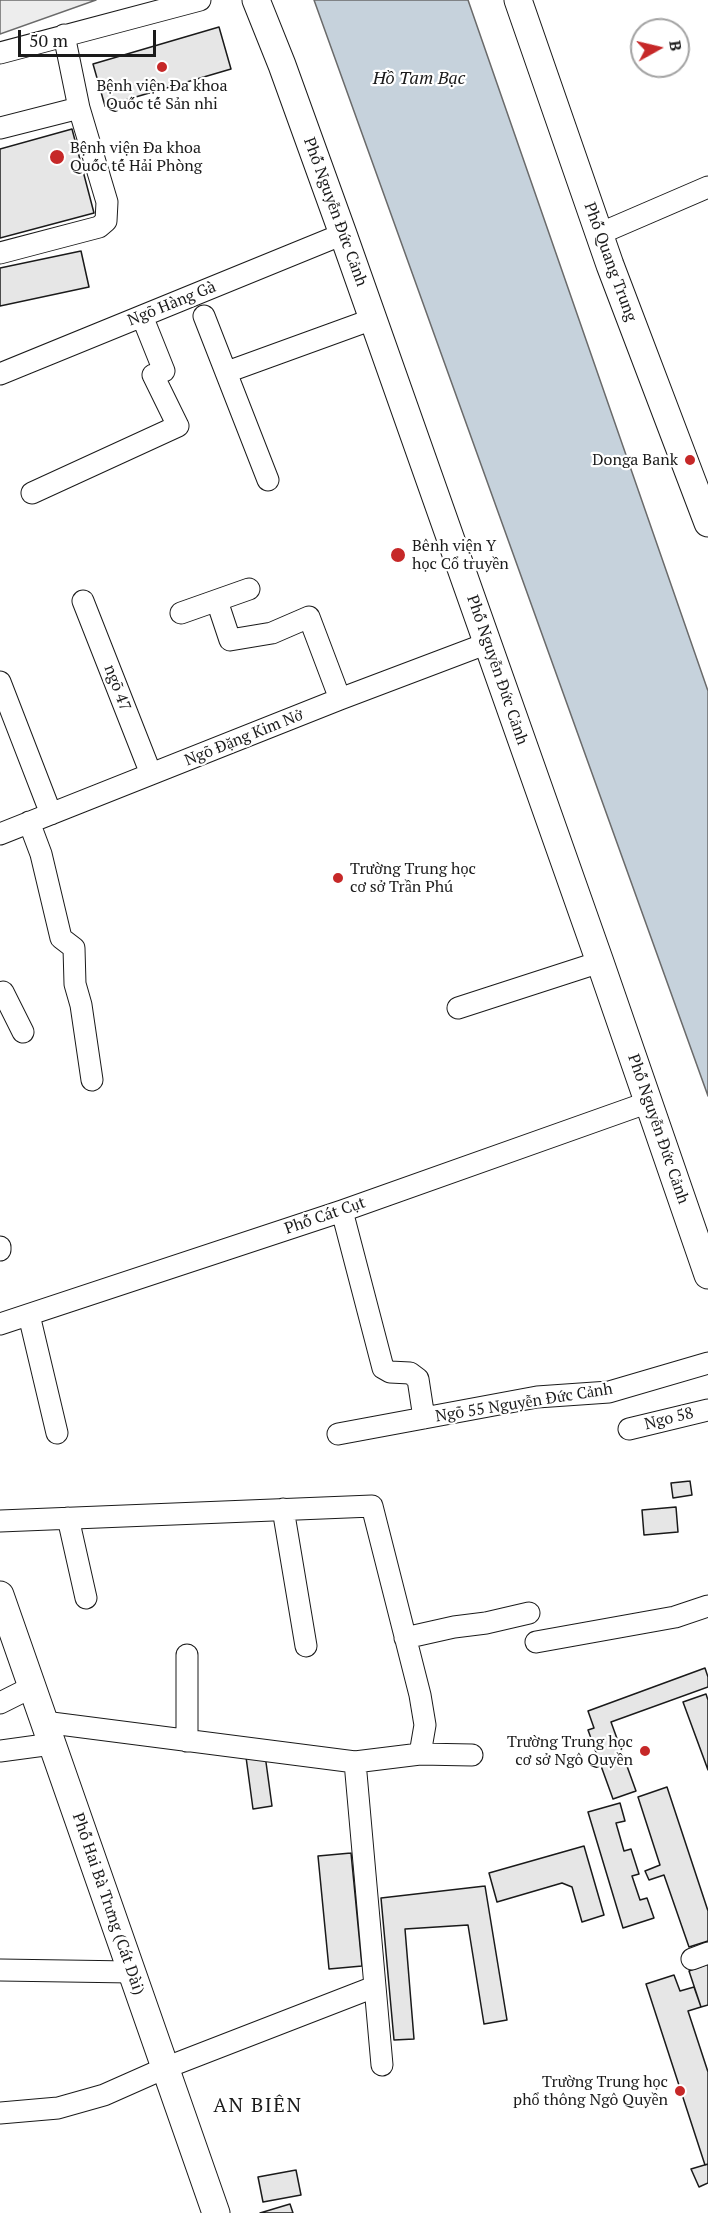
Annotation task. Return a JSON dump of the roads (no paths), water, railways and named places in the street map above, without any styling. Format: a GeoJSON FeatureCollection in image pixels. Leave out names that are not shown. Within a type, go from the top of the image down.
{"type":"FeatureCollection","features":[{"type":"Feature","properties":{"kind":"main road","name":"Phố Nguyễn Đức Cảnh"},"geometry":{"type":"LineString","coordinates":[[256,0],[343,234],[488,643],[708,1275]]}},
{"type":"Feature","properties":{"kind":"main road","name":"Phố Quang Trung"},"geometry":{"type":"LineString","coordinates":[[518,0],[599,234],[708,523]]}},
{"type":"Feature","properties":{"kind":"main road","name":"Phố Hai Bà Trưng (Cát Dài)"},"geometry":{"type":"LineString","coordinates":[[0,1595],[215,2213]]}},
{"type":"Feature","properties":{"kind":"street"},"geometry":{"type":"LineString","coordinates":[[0,53],[200,0]]}},
{"type":"Feature","properties":{"kind":"street"},"geometry":{"type":"LineString","coordinates":[[0,253],[99,227],[106,221],[107,202],[79,108],[64,35]]}},
{"type":"Feature","properties":{"kind":"street"},"geometry":{"type":"LineString","coordinates":[[0,128],[79,108]]}},
{"type":"Feature","properties":{"kind":"street"},"geometry":{"type":"LineString","coordinates":[[599,234],[708,187]]}},
{"type":"Feature","properties":{"kind":"street","name":"Ngõ Hàng Gà"},"geometry":{"type":"LineString","coordinates":[[0,374],[343,234]]}},
{"type":"Feature","properties":{"kind":"street"},"geometry":{"type":"LineString","coordinates":[[32,492],[178,426],[153,375],[164,371],[142,316]]}},
{"type":"Feature","properties":{"kind":"street"},"geometry":{"type":"LineString","coordinates":[[204,316],[268,480]]}},
{"type":"Feature","properties":{"kind":"street"},"geometry":{"type":"LineString","coordinates":[[227,372],[373,319]]}},
{"type":"Feature","properties":{"kind":"street"},"geometry":{"type":"LineString","coordinates":[[181,613],[249,589]]}},
{"type":"Feature","properties":{"kind":"street","name":"ngõ 47"},"geometry":{"type":"LineString","coordinates":[[83,601],[151,774]]}},
{"type":"Feature","properties":{"kind":"street"},"geometry":{"type":"LineString","coordinates":[[217,601],[230,640],[272,633],[309,617],[340,699]]}},
{"type":"Feature","properties":{"kind":"street","name":"Ngõ Đặng Kim Nở"},"geometry":{"type":"LineString","coordinates":[[0,834],[488,643]]}},
{"type":"Feature","properties":{"kind":"street"},"geometry":{"type":"LineString","coordinates":[[0,682],[51,814]]}},
{"type":"Feature","properties":{"kind":"street"},"geometry":{"type":"LineString","coordinates":[[29,822],[41,854],[61,938],[74,948],[75,984],[81,1005],[92,1080]]}},
{"type":"Feature","properties":{"kind":"street"},"geometry":{"type":"LineString","coordinates":[[458,1008],[600,962]]}},
{"type":"Feature","properties":{"kind":"street"},"geometry":{"type":"LineString","coordinates":[[0,993],[3,992],[23,1032]]}},
{"type":"Feature","properties":{"kind":"street","name":"Phố Cát Cụt"},"geometry":{"type":"LineString","coordinates":[[0,1324],[342,1211],[649,1102]]}},
{"type":"Feature","properties":{"kind":"street"},"geometry":{"type":"LineString","coordinates":[[342,1211],[383,1368],[390,1372],[410,1373],[418,1379],[424,1418]]}},
{"type":"Feature","properties":{"kind":"street"},"geometry":{"type":"LineString","coordinates":[[29,1315],[57,1433]]}},
{"type":"Feature","properties":{"kind":"street","name":"Ngõ 55 Nguyễn Đức Cảnh"},"geometry":{"type":"LineString","coordinates":[[338,1434],[537,1397],[609,1392],[708,1363]]}},
{"type":"Feature","properties":{"kind":"street","name":"Ngo 58"},"geometry":{"type":"LineString","coordinates":[[629,1429],[708,1410]]}},
{"type":"Feature","properties":{"kind":"street"},"geometry":{"type":"LineString","coordinates":[[0,1521],[372,1506],[420,1695],[425,1725],[420,1754]]}},
{"type":"Feature","properties":{"kind":"street"},"geometry":{"type":"LineString","coordinates":[[283,1509],[306,1646]]}},
{"type":"Feature","properties":{"kind":"street"},"geometry":{"type":"LineString","coordinates":[[68,1518],[86,1598]]}},
{"type":"Feature","properties":{"kind":"street"},"geometry":{"type":"LineString","coordinates":[[536,1642],[675,1617],[708,1606]]}},
{"type":"Feature","properties":{"kind":"street"},"geometry":{"type":"LineString","coordinates":[[405,1638],[529,1613]]}},
{"type":"Feature","properties":{"kind":"street"},"geometry":{"type":"LineString","coordinates":[[187,1655],[187,1740]]}},
{"type":"Feature","properties":{"kind":"street"},"geometry":{"type":"LineString","coordinates":[[0,1703],[32,1687]]}},
{"type":"Feature","properties":{"kind":"street"},"geometry":{"type":"LineString","coordinates":[[0,1751],[48,1733],[187,1740],[355,1762],[420,1754],[472,1755]]}},
{"type":"Feature","properties":{"kind":"street"},"geometry":{"type":"LineString","coordinates":[[355,1762],[382,2065]]}},
{"type":"Feature","properties":{"kind":"street"},"geometry":{"type":"LineString","coordinates":[[0,1970],[131,1972]]}},
{"type":"Feature","properties":{"kind":"street"},"geometry":{"type":"LineString","coordinates":[[0,2114],[58,2108],[104,2095],[165,2068],[374,1987]]}},
{"type":"Feature","properties":{"kind":"water","name":"Hồ Tam Bạc"},"geometry":{"type":"Polygon","coordinates":[[[314,0],[468,0],[708,691],[708,1096],[314,0]]]}},
{"type":"Feature","properties":{"kind":"place","name":"Bệnh viện Đa khoa Quốc tế Sản nhi"},"geometry":{"type":"Point","coordinates":[162,67]}},
{"type":"Feature","properties":{"kind":"place","name":"Bệnh viện Đa khoa Quốc tế Hải Phòng"},"geometry":{"type":"Point","coordinates":[57,157]}},
{"type":"Feature","properties":{"kind":"place","name":"Donga Bank"},"geometry":{"type":"Point","coordinates":[690,460]}},
{"type":"Feature","properties":{"kind":"place","name":"Bênh viện Y học Cổ truyền"},"geometry":{"type":"Point","coordinates":[398,555]}},
{"type":"Feature","properties":{"kind":"place","name":"Trường Trung học cơ sở Trần Phú"},"geometry":{"type":"Point","coordinates":[338,878]}},
{"type":"Feature","properties":{"kind":"place","name":"Trường Trung học cơ sở Ngô Quyền"},"geometry":{"type":"Point","coordinates":[645,1751]}},
{"type":"Feature","properties":{"kind":"place","name":"Trường Trung học phổ thông Ngô Quyền"},"geometry":{"type":"Point","coordinates":[680,2091]}},
{"type":"Feature","properties":{"kind":"district","name":"AN BIÊN"},"geometry":{"type":"Point","coordinates":[258,2106]}}]}
